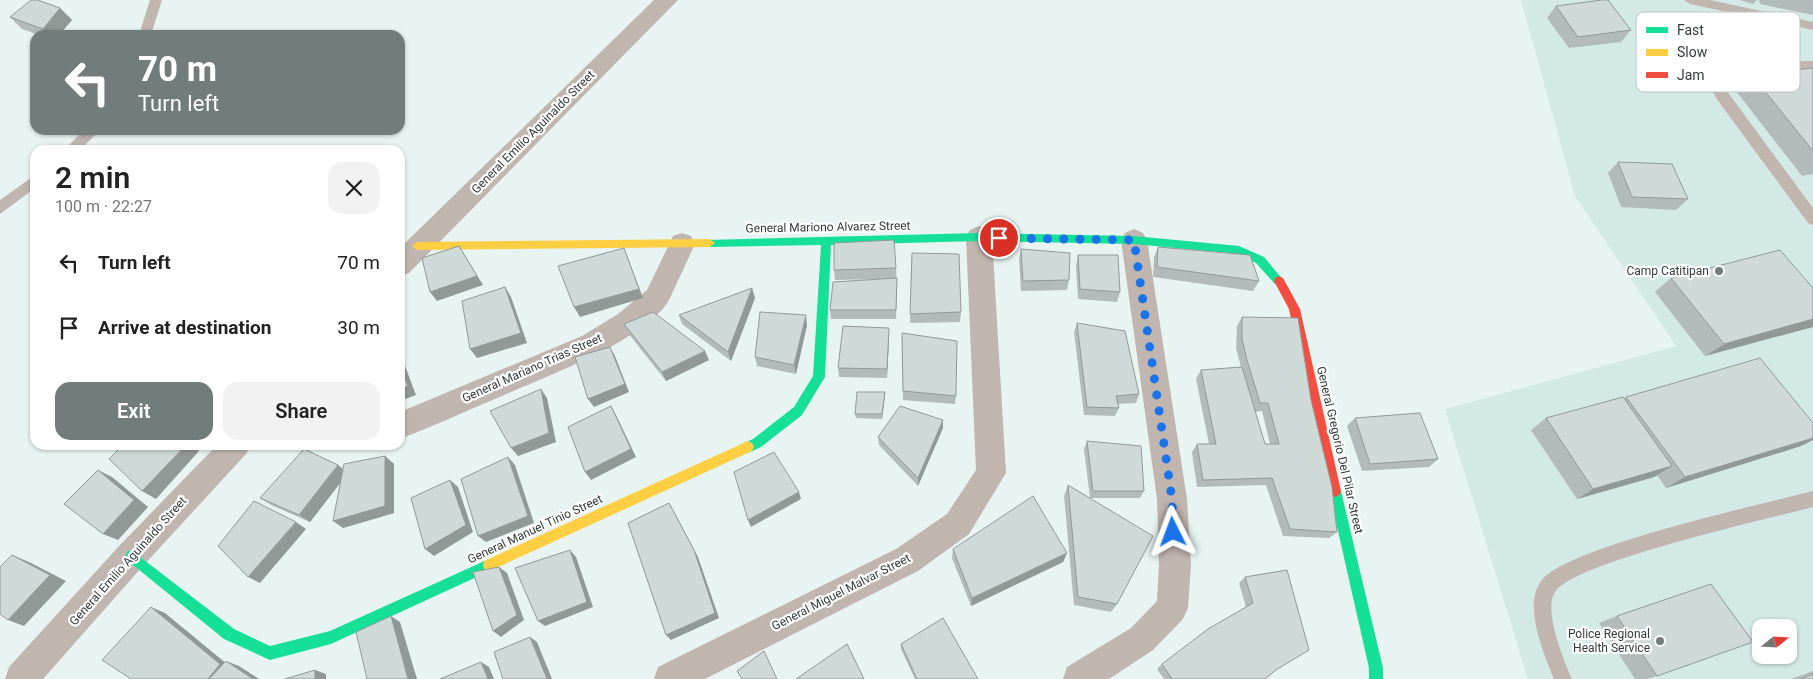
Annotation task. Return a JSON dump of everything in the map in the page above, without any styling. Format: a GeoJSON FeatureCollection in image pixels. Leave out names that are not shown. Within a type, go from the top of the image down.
{"type":"FeatureCollection","features":[{"type":"Feature","properties":{"kind":"street","name":"General Emilio Aguinaldo Street"},"geometry":{"type":"LineString","coordinates":[[405,259],[667,0]]}},
{"type":"Feature","properties":{"kind":"street","name":"General Mariono Alvarez Street"},"geometry":{"type":"LineString","coordinates":[[417,246],[826,242],[980,238],[1134,240],[1239,250]]}},
{"type":"Feature","properties":{"kind":"street","name":"General Miguel Malvar Street"},"geometry":{"type":"LineString","coordinates":[[670,679],[907,560],[958,524],[991,473],[980,238]]}},
{"type":"Feature","properties":{"kind":"street"},"geometry":{"type":"LineString","coordinates":[[1079,679],[1142,639],[1172,608],[1175,565],[1172,499],[1134,240]]}},
{"type":"Feature","properties":{"kind":"street","name":"General Manuel Tinio Street"},"geometry":{"type":"LineString","coordinates":[[131,556],[229,634],[270,653],[331,637],[757,442],[798,411],[819,377],[826,242]]}},
{"type":"Feature","properties":{"kind":"street","name":"General Mariano Trias Street"},"geometry":{"type":"LineString","coordinates":[[405,424],[592,344],[628,322],[657,298],[682,244]]}},
{"type":"Feature","properties":{"kind":"street","name":"General Gregorio Del Pilar Street"},"geometry":{"type":"LineString","coordinates":[[1239,250],[1260,260],[1279,280],[1294,309],[1376,679]]}},
{"type":"Feature","properties":{"kind":"street","name":"General Emilio Aguinaldo Street"},"geometry":{"type":"LineString","coordinates":[[22,679],[131,556],[231,450]]}},
{"type":"Feature","properties":{"kind":"lane"},"geometry":{"type":"LineString","coordinates":[[146,30],[156,0]]}},
{"type":"Feature","properties":{"kind":"lane"},"geometry":{"type":"LineString","coordinates":[[1690,0],[1747,12]]}},
{"type":"Feature","properties":{"kind":"lane"},"geometry":{"type":"LineString","coordinates":[[1800,23],[1813,26]]}},
{"type":"Feature","properties":{"kind":"lane"},"geometry":{"type":"LineString","coordinates":[[1800,66],[1813,66]]}},
{"type":"Feature","properties":{"kind":"lane"},"geometry":{"type":"LineString","coordinates":[[1719,92],[1813,219]]}},
{"type":"Feature","properties":{"kind":"lane"},"geometry":{"type":"LineString","coordinates":[[76,145],[88,135]]}},
{"type":"Feature","properties":{"kind":"lane"},"geometry":{"type":"LineString","coordinates":[[0,208],[30,184]]}},
{"type":"Feature","properties":{"kind":"lane"},"geometry":{"type":"LineString","coordinates":[[1563,679],[1550,647],[1542,604],[1547,587],[1562,573],[1621,550],[1813,499]]}},
{"type":"Feature","properties":{"kind":"shaded area","name":"Camp Catitipan"},"geometry":{"type":"Polygon","coordinates":[[[1521,0],[1813,0],[1813,679],[1528,679],[1445,409],[1676,346],[1575,196],[1521,0]]]}},
{"type":"Feature","properties":{"kind":"building"},"geometry":{"type":"Polygon","coordinates":[[[31,0],[38,0],[60,8],[43,29],[10,17],[31,0]]]}},
{"type":"Feature","properties":{"kind":"building"},"geometry":{"type":"Polygon","coordinates":[[[1608,0],[1631,30],[1578,37],[1556,6],[1608,0]]]}},
{"type":"Feature","properties":{"kind":"building"},"geometry":{"type":"Polygon","coordinates":[[[1800,69],[1813,69],[1813,151],[1766,92],[1800,92],[1800,69]]]}},
{"type":"Feature","properties":{"kind":"building"},"geometry":{"type":"Polygon","coordinates":[[[1618,162],[1672,164],[1688,199],[1632,197],[1618,162]]]}},
{"type":"Feature","properties":{"kind":"building"},"geometry":{"type":"Polygon","coordinates":[[[894,240],[896,268],[834,270],[834,243],[894,240]]]}},
{"type":"Feature","properties":{"kind":"building"},"geometry":{"type":"Polygon","coordinates":[[[459,246],[477,276],[430,292],[422,258],[459,246]]]}},
{"type":"Feature","properties":{"kind":"building"},"geometry":{"type":"Polygon","coordinates":[[[1158,247],[1250,255],[1259,281],[1157,267],[1158,247]]]}},
{"type":"Feature","properties":{"kind":"building"},"geometry":{"type":"Polygon","coordinates":[[[624,248],[639,289],[574,307],[558,266],[624,248]]]}},
{"type":"Feature","properties":{"kind":"building"},"geometry":{"type":"Polygon","coordinates":[[[1021,249],[1070,253],[1069,280],[1023,281],[1021,249]]]}},
{"type":"Feature","properties":{"kind":"building"},"geometry":{"type":"Polygon","coordinates":[[[1780,250],[1813,288],[1813,319],[1724,344],[1671,278],[1780,250]]]}},
{"type":"Feature","properties":{"kind":"building"},"geometry":{"type":"Polygon","coordinates":[[[912,253],[959,254],[961,312],[910,314],[912,253]]]}},
{"type":"Feature","properties":{"kind":"building"},"geometry":{"type":"Polygon","coordinates":[[[1078,255],[1118,255],[1120,292],[1080,289],[1078,255]]]}},
{"type":"Feature","properties":{"kind":"building"},"geometry":{"type":"Polygon","coordinates":[[[897,278],[896,310],[830,310],[833,282],[897,278]]]}},
{"type":"Feature","properties":{"kind":"building"},"geometry":{"type":"Polygon","coordinates":[[[505,287],[521,333],[470,349],[462,301],[505,287]]]}},
{"type":"Feature","properties":{"kind":"building"},"geometry":{"type":"Polygon","coordinates":[[[752,288],[728,352],[679,315],[752,288]]]}},
{"type":"Feature","properties":{"kind":"building"},"geometry":{"type":"Polygon","coordinates":[[[653,312],[705,351],[662,372],[624,324],[653,312]]]}},
{"type":"Feature","properties":{"kind":"building"},"geometry":{"type":"Polygon","coordinates":[[[760,312],[806,315],[794,365],[755,357],[760,312]]]}},
{"type":"Feature","properties":{"kind":"building"},"geometry":{"type":"Polygon","coordinates":[[[1242,317],[1298,318],[1311,400],[1332,487],[1337,532],[1290,529],[1272,478],[1203,480],[1197,444],[1216,444],[1201,370],[1242,367],[1265,444],[1279,444],[1268,403],[1260,403],[1247,360],[1242,339],[1242,317]]]}},
{"type":"Feature","properties":{"kind":"building"},"geometry":{"type":"Polygon","coordinates":[[[1077,323],[1125,331],[1139,394],[1116,396],[1119,408],[1087,407],[1077,323]]]}},
{"type":"Feature","properties":{"kind":"building"},"geometry":{"type":"Polygon","coordinates":[[[843,326],[889,328],[887,369],[838,368],[843,326]]]}},
{"type":"Feature","properties":{"kind":"building"},"geometry":{"type":"Polygon","coordinates":[[[902,333],[957,341],[956,396],[903,391],[902,333]]]}},
{"type":"Feature","properties":{"kind":"building"},"geometry":{"type":"Polygon","coordinates":[[[610,347],[625,384],[588,399],[575,357],[610,347]]]}},
{"type":"Feature","properties":{"kind":"building"},"geometry":{"type":"Polygon","coordinates":[[[1760,358],[1813,423],[1813,438],[1685,477],[1626,397],[1760,358]]]}},
{"type":"Feature","properties":{"kind":"building"},"geometry":{"type":"Polygon","coordinates":[[[541,389],[549,433],[511,448],[490,411],[541,389]]]}},
{"type":"Feature","properties":{"kind":"building"},"geometry":{"type":"Polygon","coordinates":[[[857,392],[885,392],[882,414],[855,414],[857,392]]]}},
{"type":"Feature","properties":{"kind":"building"},"geometry":{"type":"Polygon","coordinates":[[[1623,397],[1672,466],[1593,489],[1546,418],[1623,397]]]}},
{"type":"Feature","properties":{"kind":"building"},"geometry":{"type":"Polygon","coordinates":[[[611,406],[631,449],[585,472],[568,427],[611,406]]]}},
{"type":"Feature","properties":{"kind":"building"},"geometry":{"type":"Polygon","coordinates":[[[900,406],[943,420],[918,478],[878,437],[900,406]]]}},
{"type":"Feature","properties":{"kind":"building"},"geometry":{"type":"Polygon","coordinates":[[[1420,413],[1438,459],[1370,464],[1355,418],[1420,413]]]}},
{"type":"Feature","properties":{"kind":"building"},"geometry":{"type":"Polygon","coordinates":[[[1087,441],[1141,446],[1144,491],[1093,491],[1087,441]]]}},
{"type":"Feature","properties":{"kind":"building"},"geometry":{"type":"Polygon","coordinates":[[[118,450],[181,450],[142,491],[109,459],[118,450]]]}},
{"type":"Feature","properties":{"kind":"building"},"geometry":{"type":"Polygon","coordinates":[[[303,450],[338,465],[299,515],[260,498],[303,450]]]}},
{"type":"Feature","properties":{"kind":"building"},"geometry":{"type":"Polygon","coordinates":[[[774,452],[799,492],[748,520],[734,472],[774,452]]]}},
{"type":"Feature","properties":{"kind":"building"},"geometry":{"type":"Polygon","coordinates":[[[385,456],[385,506],[333,521],[344,464],[385,456]]]}},
{"type":"Feature","properties":{"kind":"building"},"geometry":{"type":"Polygon","coordinates":[[[508,457],[528,516],[478,536],[461,479],[508,457]]]}},
{"type":"Feature","properties":{"kind":"building"},"geometry":{"type":"Polygon","coordinates":[[[98,470],[134,500],[103,534],[64,504],[98,470]]]}},
{"type":"Feature","properties":{"kind":"building"},"geometry":{"type":"Polygon","coordinates":[[[450,480],[466,525],[425,549],[411,498],[450,480]]]}},
{"type":"Feature","properties":{"kind":"building"},"geometry":{"type":"Polygon","coordinates":[[[1068,485],[1153,536],[1117,604],[1078,597],[1068,485]]]}},
{"type":"Feature","properties":{"kind":"building"},"geometry":{"type":"Polygon","coordinates":[[[1033,496],[1067,553],[972,598],[953,549],[1033,496]]]}},
{"type":"Feature","properties":{"kind":"building"},"geometry":{"type":"Polygon","coordinates":[[[254,501],[296,522],[248,577],[218,546],[254,501]]]}},
{"type":"Feature","properties":{"kind":"building"},"geometry":{"type":"Polygon","coordinates":[[[669,503],[694,550],[715,613],[666,635],[628,523],[669,503]]]}},
{"type":"Feature","properties":{"kind":"building"},"geometry":{"type":"Polygon","coordinates":[[[570,550],[587,602],[538,621],[515,568],[570,550]]]}},
{"type":"Feature","properties":{"kind":"building"},"geometry":{"type":"Polygon","coordinates":[[[12,555],[50,575],[8,620],[0,614],[0,567],[12,555]]]}},
{"type":"Feature","properties":{"kind":"building"},"geometry":{"type":"Polygon","coordinates":[[[499,567],[517,615],[493,631],[473,572],[499,567]]]}},
{"type":"Feature","properties":{"kind":"building"},"geometry":{"type":"Polygon","coordinates":[[[1287,570],[1309,650],[1265,679],[1172,679],[1162,664],[1208,629],[1253,603],[1245,577],[1287,570]]]}},
{"type":"Feature","properties":{"kind":"building"},"geometry":{"type":"Polygon","coordinates":[[[1711,584],[1752,642],[1657,676],[1617,616],[1711,584]]]}},
{"type":"Feature","properties":{"kind":"building"},"geometry":{"type":"Polygon","coordinates":[[[151,607],[220,664],[208,679],[131,679],[102,660],[151,607]]]}},
{"type":"Feature","properties":{"kind":"building"},"geometry":{"type":"Polygon","coordinates":[[[391,616],[408,679],[367,679],[356,632],[391,616]]]}},
{"type":"Feature","properties":{"kind":"building"},"geometry":{"type":"Polygon","coordinates":[[[943,618],[978,679],[917,679],[901,644],[943,618]]]}},
{"type":"Feature","properties":{"kind":"building"},"geometry":{"type":"Polygon","coordinates":[[[530,637],[547,679],[503,679],[494,652],[530,637]]]}},
{"type":"Feature","properties":{"kind":"building"},"geometry":{"type":"Polygon","coordinates":[[[847,644],[864,679],[796,679],[847,644]]]}},
{"type":"Feature","properties":{"kind":"building"},"geometry":{"type":"Polygon","coordinates":[[[764,651],[777,679],[742,679],[737,671],[764,651]]]}},
{"type":"Feature","properties":{"kind":"building"},"geometry":{"type":"Polygon","coordinates":[[[226,661],[253,679],[209,679],[226,661]]]}},
{"type":"Feature","properties":{"kind":"building"},"geometry":{"type":"Polygon","coordinates":[[[481,662],[488,679],[440,679],[481,662]]]}},
{"type":"Feature","properties":{"kind":"building"},"geometry":{"type":"Polygon","coordinates":[[[315,670],[315,679],[285,679],[315,670]]]}},
{"type":"Feature","properties":{"kind":"building"},"geometry":{"type":"Polygon","coordinates":[[[1813,674],[1813,679],[1801,679],[1813,674]]]}},
{"type":"Feature","properties":{"kind":"traffic: fast"},"geometry":{"type":"LineString","coordinates":[[710,243],[979,237],[1134,240],[1239,250],[1260,260],[1279,281]]}},
{"type":"Feature","properties":{"kind":"traffic: fast"},"geometry":{"type":"LineString","coordinates":[[748,447],[757,443],[798,411],[819,377],[826,242]]}},
{"type":"Feature","properties":{"kind":"traffic: fast"},"geometry":{"type":"LineString","coordinates":[[1335,491],[1376,668],[1376,679]]}},
{"type":"Feature","properties":{"kind":"traffic: fast"},"geometry":{"type":"LineString","coordinates":[[131,556],[229,634],[270,653],[331,637],[489,565]]}},
{"type":"Feature","properties":{"kind":"traffic: slow"},"geometry":{"type":"LineString","coordinates":[[417,246],[710,243]]}},
{"type":"Feature","properties":{"kind":"traffic: slow"},"geometry":{"type":"LineString","coordinates":[[489,565],[748,447]]}},
{"type":"Feature","properties":{"kind":"traffic: jam"},"geometry":{"type":"LineString","coordinates":[[1279,281],[1294,309],[1335,491]]}},
{"type":"Feature","properties":{"kind":"place","name":"Camp Catitipan"},"geometry":{"type":"Point","coordinates":[1719,271]}},
{"type":"Feature","properties":{"kind":"place","name":"Police Regional Health Service"},"geometry":{"type":"Point","coordinates":[1660,641]}},
{"type":"Feature","properties":{"kind":"route"},"geometry":{"type":"LineString","coordinates":[[999,238],[1134,240],[1172,499],[1173,532]]}}]}
